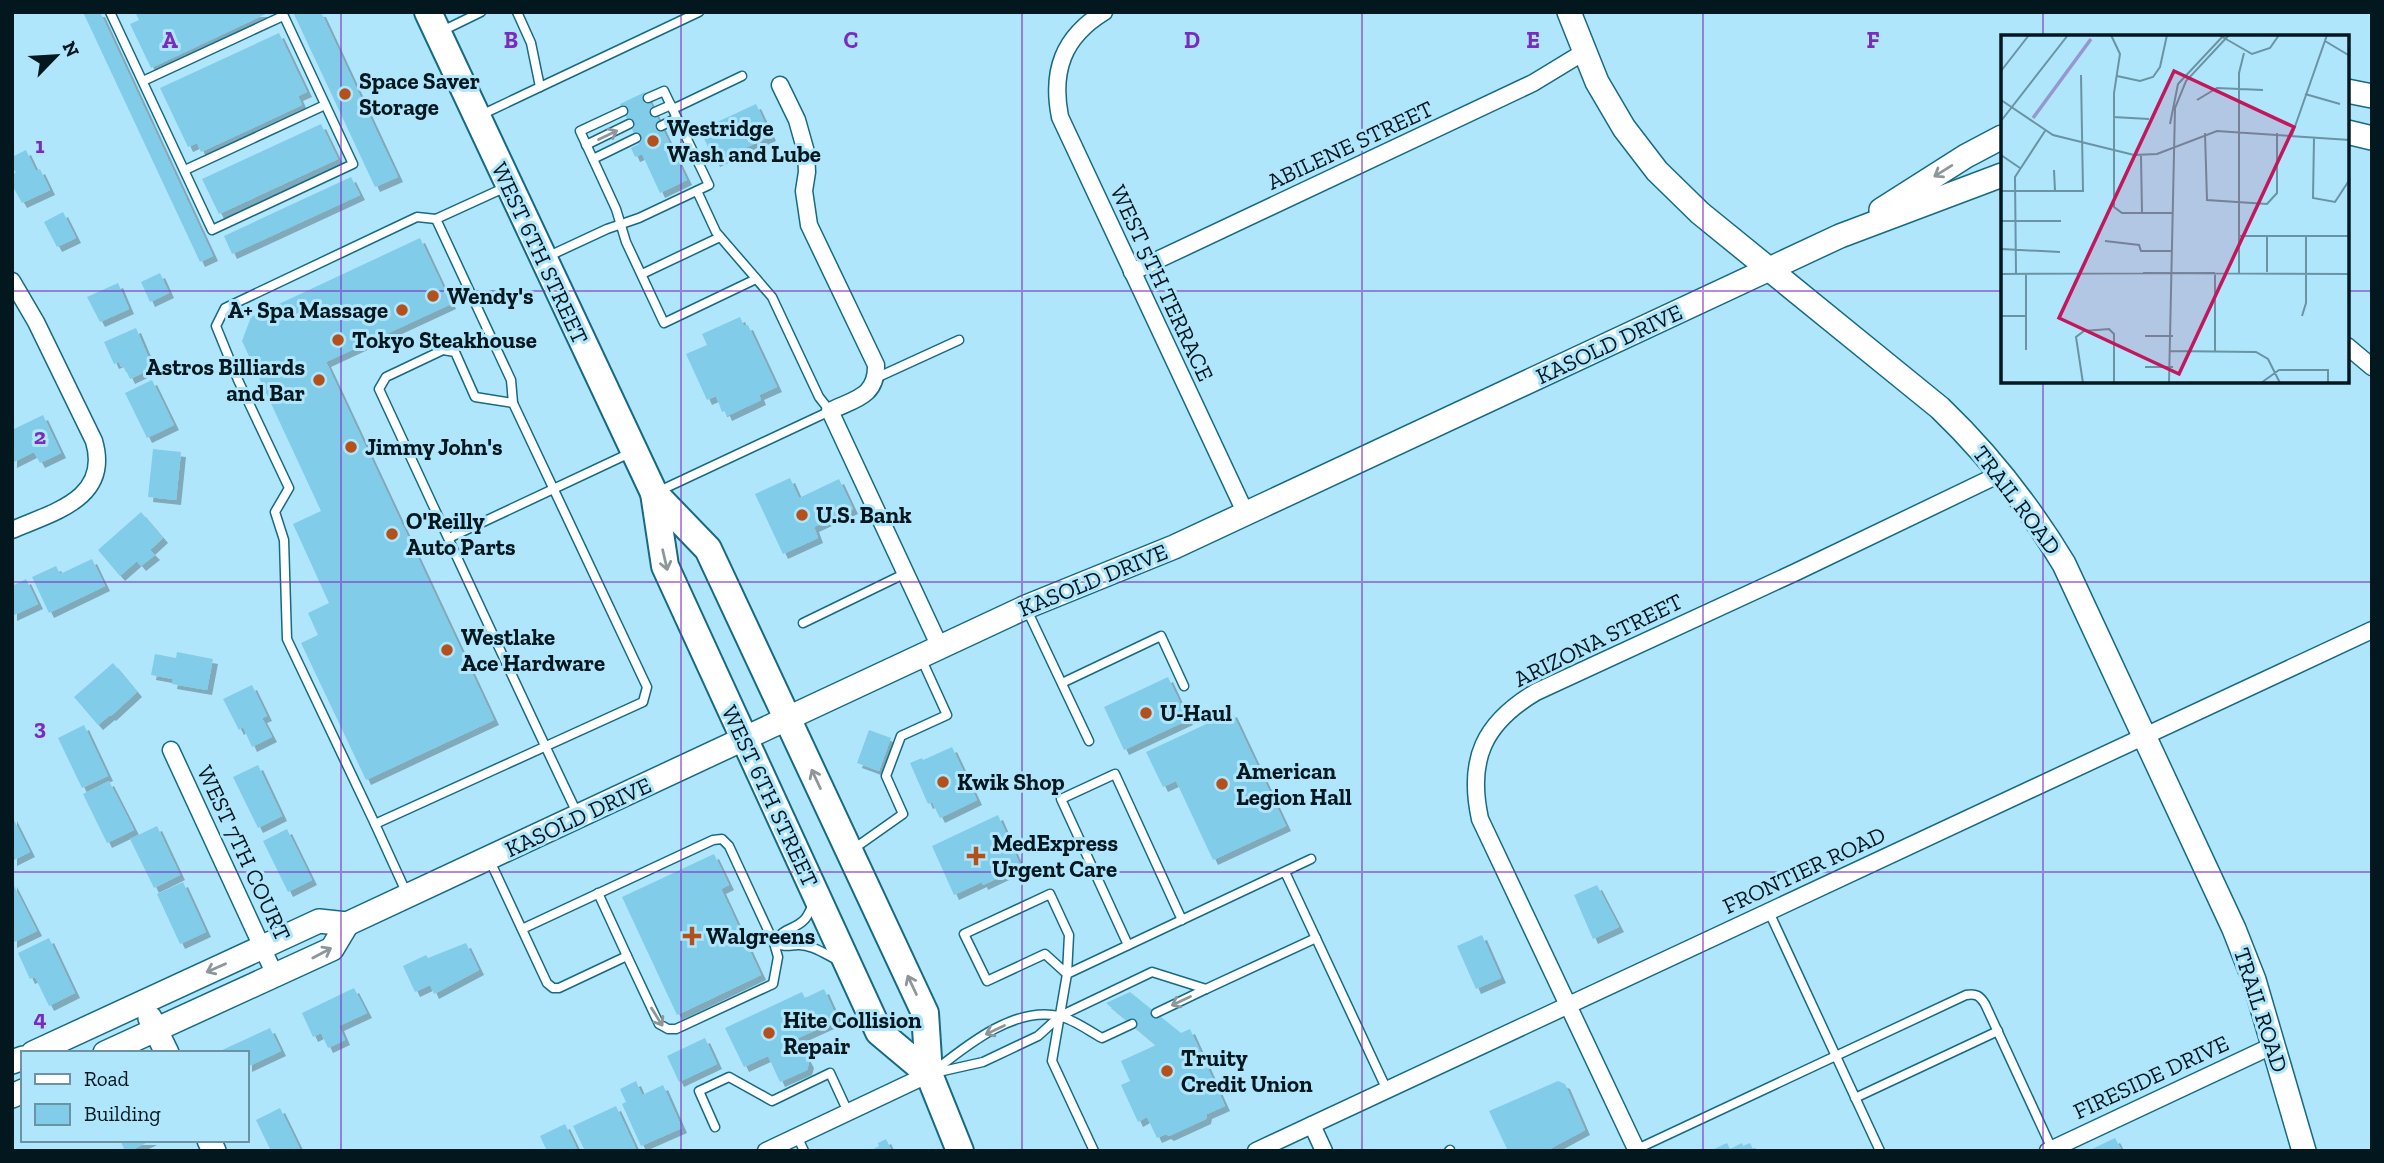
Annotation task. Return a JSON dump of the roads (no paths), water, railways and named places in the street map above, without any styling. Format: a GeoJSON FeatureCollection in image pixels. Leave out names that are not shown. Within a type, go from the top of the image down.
{"type":"FeatureCollection","features":[{"type":"Feature","properties":{"kind":"main road","name":"TRAIL ROAD"},"geometry":{"type":"LineString","coordinates":[[1569,12],[1597,82],[1624,128],[1657,171],[1700,213],[1940,408],[2002,473],[2041,525],[2064,564],[2234,929],[2254,980],[2304,1151]]}},
{"type":"Feature","properties":{"kind":"main road","name":"WEST 6TH STREET"},"geometry":{"type":"LineString","coordinates":[[433,23],[654,493],[665,566],[878,1032],[929,1074]]}},
{"type":"Feature","properties":{"kind":"main road"},"geometry":{"type":"LineString","coordinates":[[2349,91],[2372,96]]}},
{"type":"Feature","properties":{"kind":"main road"},"geometry":{"type":"LineString","coordinates":[[2349,132],[2372,138]]}},
{"type":"Feature","properties":{"kind":"main road","name":"KASOLD DRIVE"},"geometry":{"type":"LineString","coordinates":[[1840,236],[1966,156],[2001,138]]}},
{"type":"Feature","properties":{"kind":"main road","name":"KASOLD DRIVE"},"geometry":{"type":"LineString","coordinates":[[109,1051],[332,949],[347,925],[1026,607],[1174,547],[1840,236],[2001,175]]}},
{"type":"Feature","properties":{"kind":"main road","name":"WEST 6TH STREET"},"geometry":{"type":"LineString","coordinates":[[654,493],[708,549],[850,851],[925,1013],[929,1074],[960,1151]]}},
{"type":"Feature","properties":{"kind":"main road","name":"KASOLD DRIVE"},"geometry":{"type":"LineString","coordinates":[[32,1051],[319,921],[347,925]]}},
{"type":"Feature","properties":{"kind":"main road"},"geometry":{"type":"LineString","coordinates":[[143,1001],[166,1051]]}},
{"type":"Feature","properties":{"kind":"street","name":"WEST 5TH TERRACE"},"geometry":{"type":"LineString","coordinates":[[1104,12],[1084,26],[1070,42],[1059,66],[1056,95],[1060,117],[1246,514]]}},
{"type":"Feature","properties":{"kind":"street","name":"ABILENE STREET"},"geometry":{"type":"LineString","coordinates":[[1132,272],[1534,83],[1584,52]]}},
{"type":"Feature","properties":{"kind":"street"},"geometry":{"type":"LineString","coordinates":[[780,85],[797,120],[806,152],[804,191],[809,225],[876,365],[876,378],[866,394],[830,411],[906,573],[930,652]]}},
{"type":"Feature","properties":{"kind":"street"},"geometry":{"type":"LineString","coordinates":[[12,281],[36,322],[97,452],[97,469],[84,495],[12,530]]}},
{"type":"Feature","properties":{"kind":"street"},"geometry":{"type":"LineString","coordinates":[[2349,348],[2372,368]]}},
{"type":"Feature","properties":{"kind":"street","name":"ARIZONA STREET"},"geometry":{"type":"LineString","coordinates":[[1569,1005],[1480,818],[1475,779],[1483,743],[1497,721],[1517,703],[1536,692],[2002,473]]}},
{"type":"Feature","properties":{"kind":"street","name":"FRONTIER ROAD"},"geometry":{"type":"LineString","coordinates":[[1256,1151],[2372,630]]}},
{"type":"Feature","properties":{"kind":"street","name":"WEST 7TH COURT"},"geometry":{"type":"LineString","coordinates":[[171,750],[275,975]]}},
{"type":"Feature","properties":{"kind":"street"},"geometry":{"type":"LineString","coordinates":[[1569,1005],[1636,1150]]}},
{"type":"Feature","properties":{"kind":"street","name":"FIRESIDE DRIVE"},"geometry":{"type":"LineString","coordinates":[[2050,1150],[2274,1045]]}},
{"type":"Feature","properties":{"kind":"street"},"geometry":{"type":"LineString","coordinates":[[765,1151],[801,1143],[848,1112],[929,1074]]}},
{"type":"Feature","properties":{"kind":"street"},"geometry":{"type":"LineString","coordinates":[[1312,1125],[1324,1151]]}},
{"type":"Feature","properties":{"kind":"lane"},"geometry":{"type":"LineString","coordinates":[[110,12],[212,230],[353,164],[283,14],[143,82]]}},
{"type":"Feature","properties":{"kind":"lane"},"geometry":{"type":"LineString","coordinates":[[433,23],[481,12]]}},
{"type":"Feature","properties":{"kind":"lane"},"geometry":{"type":"LineString","coordinates":[[517,12],[531,43],[540,87]]}},
{"type":"Feature","properties":{"kind":"lane"},"geometry":{"type":"LineString","coordinates":[[477,117],[699,12]]}},
{"type":"Feature","properties":{"kind":"lane"},"geometry":{"type":"LineString","coordinates":[[655,112],[742,76]]}},
{"type":"Feature","properties":{"kind":"lane"},"geometry":{"type":"LineString","coordinates":[[543,259],[709,185],[664,91],[648,98]]}},
{"type":"Feature","properties":{"kind":"lane"},"geometry":{"type":"LineString","coordinates":[[185,170],[325,105]]}},
{"type":"Feature","properties":{"kind":"lane"},"geometry":{"type":"LineString","coordinates":[[623,111],[580,131],[616,209],[626,242],[664,323],[756,279]]}},
{"type":"Feature","properties":{"kind":"lane"},"geometry":{"type":"LineString","coordinates":[[662,126],[677,118]]}},
{"type":"Feature","properties":{"kind":"lane"},"geometry":{"type":"LineString","coordinates":[[586,145],[629,124]]}},
{"type":"Feature","properties":{"kind":"lane"},"geometry":{"type":"LineString","coordinates":[[593,159],[636,138]]}},
{"type":"Feature","properties":{"kind":"lane"},"geometry":{"type":"LineString","coordinates":[[408,896],[287,639],[284,540],[275,512],[289,488],[238,380],[216,326],[225,307],[417,216],[436,219],[509,186]]}},
{"type":"Feature","properties":{"kind":"lane"},"geometry":{"type":"LineString","coordinates":[[654,493],[830,411],[819,397],[772,297],[720,237],[697,191]]}},
{"type":"Feature","properties":{"kind":"lane"},"geometry":{"type":"LineString","coordinates":[[375,824],[643,702],[647,687],[513,403],[511,380],[436,219]]}},
{"type":"Feature","properties":{"kind":"lane"},"geometry":{"type":"LineString","coordinates":[[642,274],[720,237]]}},
{"type":"Feature","properties":{"kind":"lane"},"geometry":{"type":"LineString","coordinates":[[876,378],[959,340]]}},
{"type":"Feature","properties":{"kind":"lane"},"geometry":{"type":"LineString","coordinates":[[513,403],[475,397],[455,352],[443,350],[386,377],[379,389],[579,816]]}},
{"type":"Feature","properties":{"kind":"lane"},"geometry":{"type":"LineString","coordinates":[[449,538],[634,451]]}},
{"type":"Feature","properties":{"kind":"lane"},"geometry":{"type":"LineString","coordinates":[[803,623],[906,573]]}},
{"type":"Feature","properties":{"kind":"lane"},"geometry":{"type":"LineString","coordinates":[[1026,607],[1089,741]]}},
{"type":"Feature","properties":{"kind":"lane"},"geometry":{"type":"LineString","coordinates":[[1062,683],[1161,636],[1184,686]]}},
{"type":"Feature","properties":{"kind":"lane"},"geometry":{"type":"LineString","coordinates":[[850,851],[903,814],[886,776],[901,736],[947,715],[930,652]]}},
{"type":"Feature","properties":{"kind":"lane"},"geometry":{"type":"LineString","coordinates":[[1128,945],[1061,799],[1115,774],[1182,920]]}},
{"type":"Feature","properties":{"kind":"lane"},"geometry":{"type":"LineString","coordinates":[[522,929],[598,893],[713,840],[722,839],[729,846],[774,943],[778,957],[773,984],[676,1029],[668,1029],[659,1024],[598,893]]}},
{"type":"Feature","properties":{"kind":"lane"},"geometry":{"type":"LineString","coordinates":[[488,859],[547,983],[553,988],[559,988],[627,956]]}},
{"type":"Feature","properties":{"kind":"lane"},"geometry":{"type":"LineString","coordinates":[[1067,974],[1311,859]]}},
{"type":"Feature","properties":{"kind":"lane"},"geometry":{"type":"LineString","coordinates":[[1285,872],[1387,1090]]}},
{"type":"Feature","properties":{"kind":"lane"},"geometry":{"type":"LineString","coordinates":[[1067,974],[1045,954],[987,981],[964,934],[1049,894],[1069,935],[1067,974],[1052,1061],[1094,1151]]}},
{"type":"Feature","properties":{"kind":"lane"},"geometry":{"type":"LineString","coordinates":[[774,943],[781,932],[807,917],[817,897]]}},
{"type":"Feature","properties":{"kind":"lane"},"geometry":{"type":"LineString","coordinates":[[1769,912],[1880,1151]]}},
{"type":"Feature","properties":{"kind":"lane"},"geometry":{"type":"LineString","coordinates":[[1156,1013],[1316,938]]}},
{"type":"Feature","properties":{"kind":"lane"},"geometry":{"type":"LineString","coordinates":[[774,943],[787,948],[796,945],[820,951],[849,967]]}},
{"type":"Feature","properties":{"kind":"lane"},"geometry":{"type":"LineString","coordinates":[[929,1074],[982,1062],[1038,1036],[1060,1016],[1152,972],[1206,989]]}},
{"type":"Feature","properties":{"kind":"lane"},"geometry":{"type":"LineString","coordinates":[[1636,1150],[1974,993],[1986,1004],[2050,1150]]}},
{"type":"Feature","properties":{"kind":"lane"},"geometry":{"type":"LineString","coordinates":[[929,1074],[971,1042],[1028,1014],[1060,1016],[1102,1038],[1132,1024]]}},
{"type":"Feature","properties":{"kind":"lane"},"geometry":{"type":"LineString","coordinates":[[1855,1098],[1998,1031]]}},
{"type":"Feature","properties":{"kind":"lane"},"geometry":{"type":"LineString","coordinates":[[716,1127],[699,1091],[729,1077],[772,1101],[830,1073],[848,1112]]}},
{"type":"Feature","properties":{"kind":"place","name":"Space Saver Storage"},"geometry":{"type":"Point","coordinates":[345,94]}},
{"type":"Feature","properties":{"kind":"place","name":"Westridge Wash and Lube"},"geometry":{"type":"Point","coordinates":[653,141]}},
{"type":"Feature","properties":{"kind":"place","name":"Wendy's"},"geometry":{"type":"Point","coordinates":[433,296]}},
{"type":"Feature","properties":{"kind":"place","name":"A+ Spa Massage"},"geometry":{"type":"Point","coordinates":[402,310]}},
{"type":"Feature","properties":{"kind":"place","name":"Tokyo Steakhouse"},"geometry":{"type":"Point","coordinates":[338,340]}},
{"type":"Feature","properties":{"kind":"place","name":"Astros Billiards and Bar"},"geometry":{"type":"Point","coordinates":[319,380]}},
{"type":"Feature","properties":{"kind":"place","name":"Jimmy John's"},"geometry":{"type":"Point","coordinates":[351,447]}},
{"type":"Feature","properties":{"kind":"place","name":"U.S. Bank"},"geometry":{"type":"Point","coordinates":[802,515]}},
{"type":"Feature","properties":{"kind":"place","name":"O'Reilly Auto Parts"},"geometry":{"type":"Point","coordinates":[392,534]}},
{"type":"Feature","properties":{"kind":"place","name":"Westlake Ace Hardware"},"geometry":{"type":"Point","coordinates":[447,650]}},
{"type":"Feature","properties":{"kind":"place","name":"U-Haul"},"geometry":{"type":"Point","coordinates":[1146,713]}},
{"type":"Feature","properties":{"kind":"place","name":"Kwik Shop"},"geometry":{"type":"Point","coordinates":[943,782]}},
{"type":"Feature","properties":{"kind":"place","name":"American Legion Hall"},"geometry":{"type":"Point","coordinates":[1222,784]}},
{"type":"Feature","properties":{"kind":"place","name":"MedExpress Urgent Care"},"geometry":{"type":"Point","coordinates":[976,856]}},
{"type":"Feature","properties":{"kind":"place","name":"Walgreens"},"geometry":{"type":"Point","coordinates":[692,936]}},
{"type":"Feature","properties":{"kind":"place","name":"Hite Collision Repair"},"geometry":{"type":"Point","coordinates":[769,1033]}},
{"type":"Feature","properties":{"kind":"place","name":"Truity Credit Union"},"geometry":{"type":"Point","coordinates":[1167,1071]}}]}
